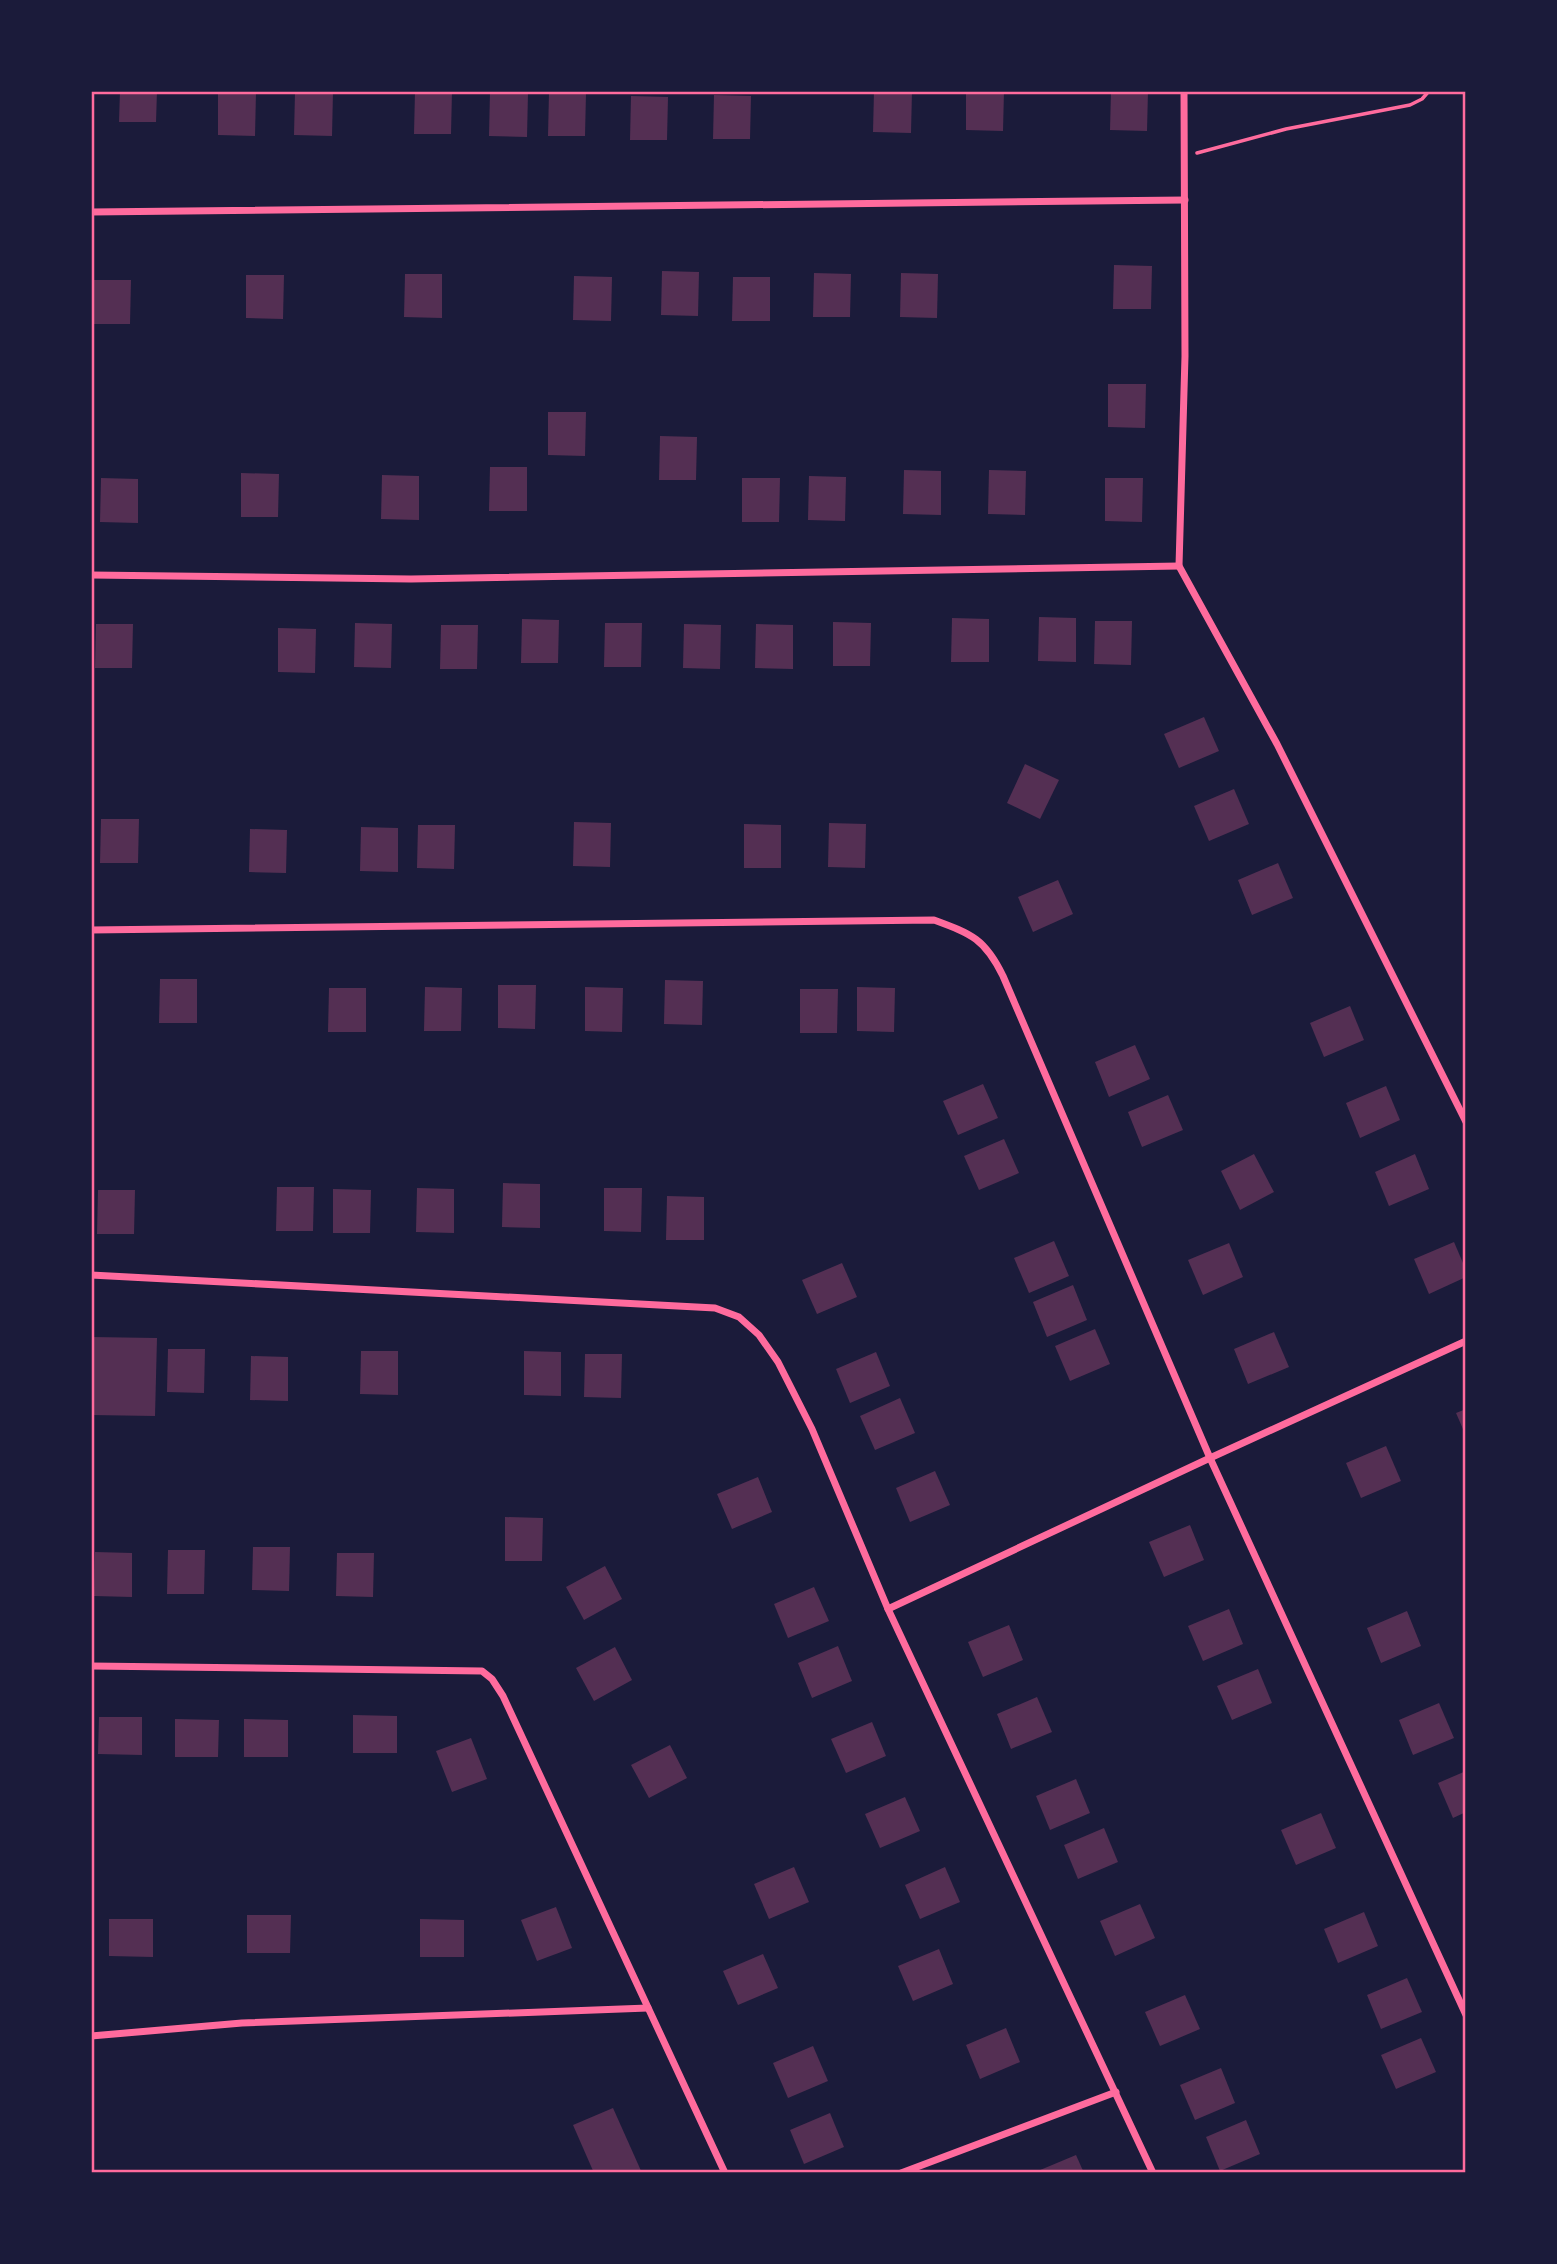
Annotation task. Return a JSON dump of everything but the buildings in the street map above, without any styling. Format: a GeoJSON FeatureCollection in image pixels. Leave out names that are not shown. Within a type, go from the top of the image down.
{"type":"FeatureCollection","features":[{"type":"Feature","properties":{"kind":"street"},"geometry":{"type":"LineString","coordinates":[[1184,91],[1185,355],[1179,566],[1277,744],[1466,1122]]}},
{"type":"Feature","properties":{"kind":"street"},"geometry":{"type":"LineString","coordinates":[[91,212],[1185,200]]}},
{"type":"Feature","properties":{"kind":"street"},"geometry":{"type":"LineString","coordinates":[[91,575],[411,579],[1179,566]]}},
{"type":"Feature","properties":{"kind":"street"},"geometry":{"type":"LineString","coordinates":[[91,930],[934,920],[979,940],[992,954],[1003,976],[1210,1458],[1466,2015]]}},
{"type":"Feature","properties":{"kind":"street"},"geometry":{"type":"LineString","coordinates":[[91,1275],[715,1308],[739,1317],[759,1335],[778,1362],[812,1429],[888,1609],[1153,2173]]}},
{"type":"Feature","properties":{"kind":"street"},"geometry":{"type":"LineString","coordinates":[[888,1609],[1466,1341]]}},
{"type":"Feature","properties":{"kind":"street"},"geometry":{"type":"LineString","coordinates":[[91,1665],[482,1671],[492,1679],[503,1696],[725,2173]]}},
{"type":"Feature","properties":{"kind":"street"},"geometry":{"type":"LineString","coordinates":[[91,2036],[242,2023],[648,2008]]}},
{"type":"Feature","properties":{"kind":"street"},"geometry":{"type":"LineString","coordinates":[[901,2173],[1116,2092]]}},
{"type":"Feature","properties":{"kind":"path"},"geometry":{"type":"LineString","coordinates":[[1185,156],[1286,129],[1410,105],[1422,99],[1429,91]]}}]}
